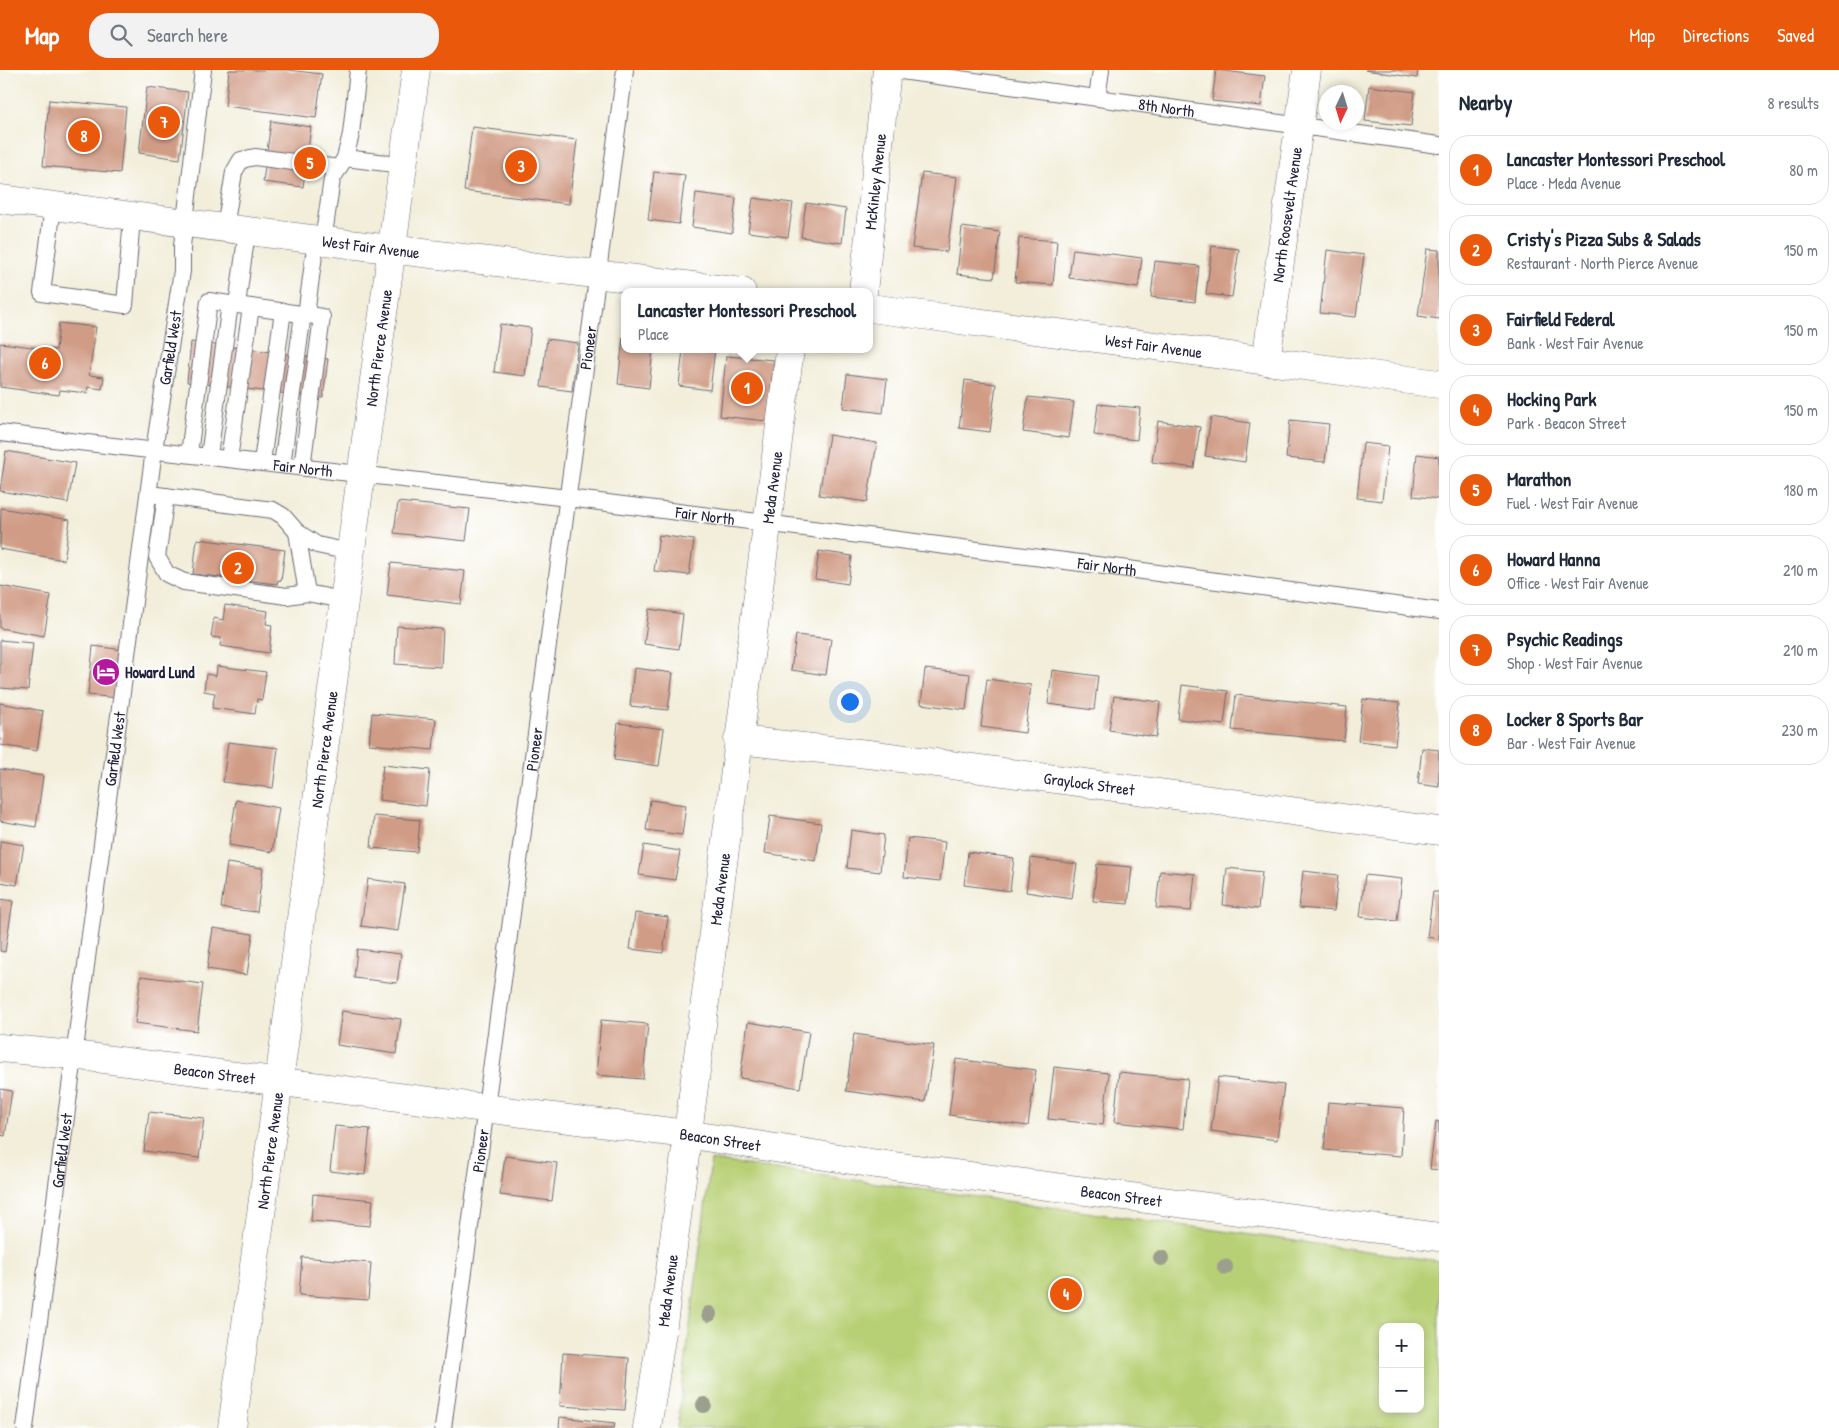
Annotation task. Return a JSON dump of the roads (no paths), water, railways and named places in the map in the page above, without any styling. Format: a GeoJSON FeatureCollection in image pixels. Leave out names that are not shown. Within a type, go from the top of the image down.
{"type":"FeatureCollection","features":[{"type":"Feature","properties":{"kind":"street","name":"North Pierce Avenue"},"geometry":{"type":"LineString","coordinates":[[232,1428],[416,70]]}},
{"type":"Feature","properties":{"kind":"street","name":"McKinley Avenue"},"geometry":{"type":"LineString","coordinates":[[862,288],[887,70]]}},
{"type":"Feature","properties":{"kind":"street","name":"North Roosevelt Avenue"},"geometry":{"type":"LineString","coordinates":[[1266,361],[1307,70]]}},
{"type":"Feature","properties":{"kind":"street","name":"West Fair Avenue"},"geometry":{"type":"LineString","coordinates":[[0,199],[392,250],[710,288]]}},
{"type":"Feature","properties":{"kind":"street","name":"West Fair Avenue"},"geometry":{"type":"LineString","coordinates":[[873,308],[1439,384]]}},
{"type":"Feature","properties":{"kind":"street","name":"Meda Avenue"},"geometry":{"type":"LineString","coordinates":[[648,1428],[789,353]]}},
{"type":"Feature","properties":{"kind":"street","name":"Graylock Street"},"geometry":{"type":"LineString","coordinates":[[738,740],[876,755],[1439,831]]}},
{"type":"Feature","properties":{"kind":"street","name":"Beacon Street"},"geometry":{"type":"LineString","coordinates":[[0,1048],[73,1055],[686,1134],[880,1164],[1439,1237]]}},
{"type":"Feature","properties":{"kind":"lane","name":"Garfield West"},"geometry":{"type":"LineString","coordinates":[[25,1428],[154,450],[182,271],[203,70]]}},
{"type":"Feature","properties":{"kind":"lane"},"geometry":{"type":"LineString","coordinates":[[282,465],[304,314],[332,179],[342,163],[351,134],[358,70]]}},
{"type":"Feature","properties":{"kind":"lane","name":"Pioneer"},"geometry":{"type":"LineString","coordinates":[[443,1428],[625,70]]}},
{"type":"Feature","properties":{"kind":"lane","name":"8th North"},"geometry":{"type":"LineString","coordinates":[[894,70],[1439,145]]}},
{"type":"Feature","properties":{"kind":"lane"},"geometry":{"type":"LineString","coordinates":[[1097,98],[1101,70]]}},
{"type":"Feature","properties":{"kind":"lane"},"geometry":{"type":"LineString","coordinates":[[229,459],[239,305],[234,172],[241,160],[255,157],[403,165]]}},
{"type":"Feature","properties":{"kind":"lane"},"geometry":{"type":"LineString","coordinates":[[54,206],[42,293],[125,305],[132,217]]}},
{"type":"Feature","properties":{"kind":"lane"},"geometry":{"type":"LineString","coordinates":[[189,454],[210,301],[322,317],[302,467]]}},
{"type":"Feature","properties":{"kind":"lane"},"geometry":{"type":"LineString","coordinates":[[209,456],[239,305]]}},
{"type":"Feature","properties":{"kind":"lane"},"geometry":{"type":"LineString","coordinates":[[262,462],[283,311]]}},
{"type":"Feature","properties":{"kind":"lane","name":"Fair North"},"geometry":{"type":"LineString","coordinates":[[0,433],[568,498],[1439,611]]}},
{"type":"Feature","properties":{"kind":"lane"},"geometry":{"type":"LineString","coordinates":[[148,495],[273,510],[283,516],[297,532],[317,545],[350,552]]}},
{"type":"Feature","properties":{"kind":"lane"},"geometry":{"type":"LineString","coordinates":[[166,496],[157,557],[167,574],[175,579],[287,596],[307,593],[343,600]]}},
{"type":"Feature","properties":{"kind":"lane"},"geometry":{"type":"LineString","coordinates":[[297,532],[307,593]]}},
{"type":"Feature","properties":{"kind":"lane"},"geometry":{"type":"LineString","coordinates":[[138,573],[167,574]]}},
{"type":"Feature","properties":{"kind":"place","name":"Psychic Readings"},"geometry":{"type":"Point","coordinates":[164,122]}},
{"type":"Feature","properties":{"kind":"place","name":"Locker 8 Sports Bar"},"geometry":{"type":"Point","coordinates":[84,136]}},
{"type":"Feature","properties":{"kind":"place","name":"Marathon"},"geometry":{"type":"Point","coordinates":[310,163]}},
{"type":"Feature","properties":{"kind":"place","name":"Fairfield Federal"},"geometry":{"type":"Point","coordinates":[521,166]}},
{"type":"Feature","properties":{"kind":"place","name":"Howard Hanna"},"geometry":{"type":"Point","coordinates":[45,363]}},
{"type":"Feature","properties":{"kind":"place","name":"Lancaster Montessori Preschool"},"geometry":{"type":"Point","coordinates":[747,388]}},
{"type":"Feature","properties":{"kind":"place","name":"Cristy's Pizza Subs & Salads"},"geometry":{"type":"Point","coordinates":[238,568]}},
{"type":"Feature","properties":{"kind":"place","name":"Howard Lund"},"geometry":{"type":"Point","coordinates":[106,672]}},
{"type":"Feature","properties":{"kind":"place","name":"Hocking Park"},"geometry":{"type":"Point","coordinates":[1066,1294]}}]}
